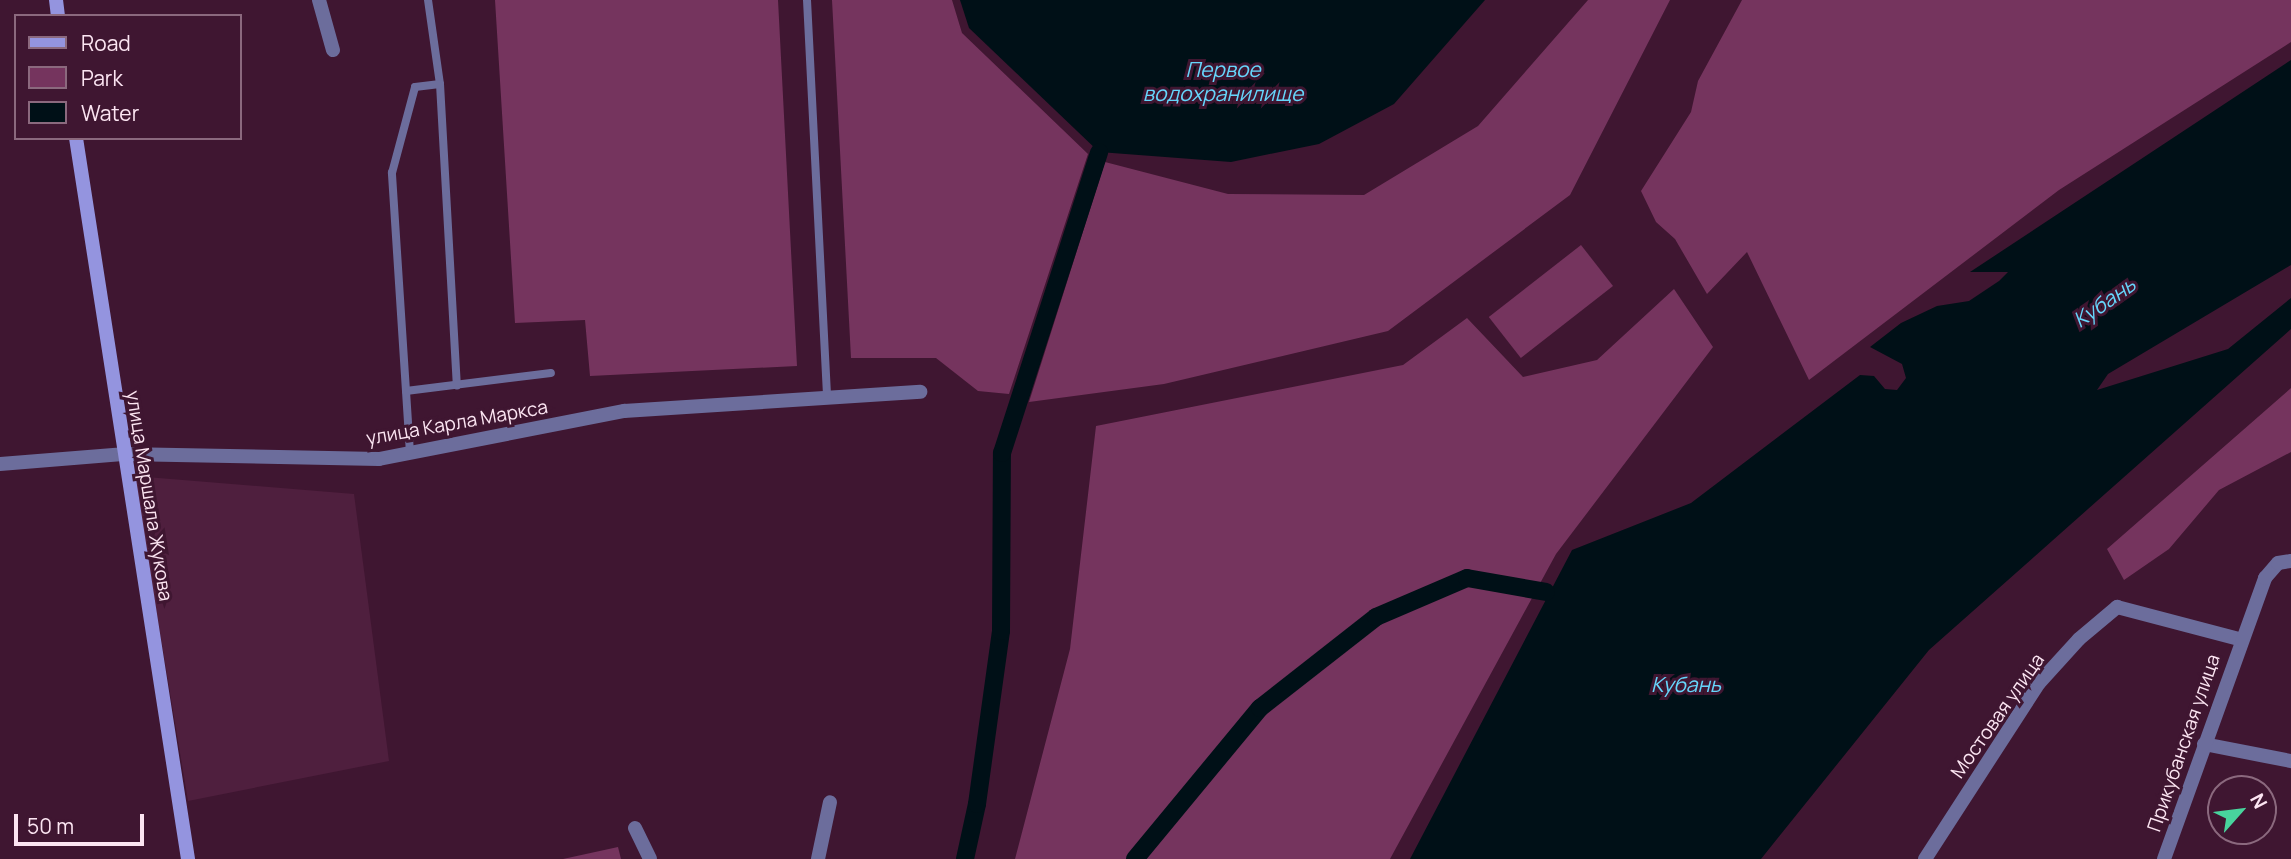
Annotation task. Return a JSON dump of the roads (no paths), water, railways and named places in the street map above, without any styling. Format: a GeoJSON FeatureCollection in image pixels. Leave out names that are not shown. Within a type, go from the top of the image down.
{"type":"FeatureCollection","features":[{"type":"Feature","properties":{"kind":"main road","name":"улица Маршала Жукова"},"geometry":{"type":"LineString","coordinates":[[76,140],[188,859]]}},
{"type":"Feature","properties":{"kind":"street"},"geometry":{"type":"LineString","coordinates":[[319,0],[333,50]]}},
{"type":"Feature","properties":{"kind":"street","name":"улица Карла Маркса"},"geometry":{"type":"LineString","coordinates":[[0,464],[123,454],[379,459],[624,411],[920,392]]}},
{"type":"Feature","properties":{"kind":"street","name":"Прикубанская улица"},"geometry":{"type":"LineString","coordinates":[[2164,859],[2239,639],[2265,578],[2278,563],[2291,561]]}},
{"type":"Feature","properties":{"kind":"street","name":"Мостовая улица"},"geometry":{"type":"LineString","coordinates":[[1925,859],[2039,683],[2079,639],[2117,607],[2239,639]]}},
{"type":"Feature","properties":{"kind":"street"},"geometry":{"type":"LineString","coordinates":[[2204,744],[2291,761]]}},
{"type":"Feature","properties":{"kind":"street"},"geometry":{"type":"LineString","coordinates":[[818,859],[830,802]]}},
{"type":"Feature","properties":{"kind":"street"},"geometry":{"type":"LineString","coordinates":[[635,828],[650,859]]}},
{"type":"Feature","properties":{"kind":"lane"},"geometry":{"type":"LineString","coordinates":[[428,0],[440,84],[457,386]]}},
{"type":"Feature","properties":{"kind":"lane"},"geometry":{"type":"LineString","coordinates":[[807,0],[827,396]]}},
{"type":"Feature","properties":{"kind":"lane"},"geometry":{"type":"LineString","coordinates":[[410,453],[392,173],[415,87],[440,84]]}},
{"type":"Feature","properties":{"kind":"lane"},"geometry":{"type":"LineString","coordinates":[[406,391],[551,373]]}},
{"type":"Feature","properties":{"kind":"water","name":"Первое водохранилище"},"geometry":{"type":"Polygon","coordinates":[[[960,0],[1485,0],[1394,104],[1319,144],[1231,162],[1099,152],[969,28],[960,0]]]}},
{"type":"Feature","properties":{"kind":"water","name":"Кубань"},"geometry":{"type":"Polygon","coordinates":[[[2291,60],[2291,265],[2108,374],[2097,390],[2228,349],[2291,298],[2291,329],[1929,650],[1761,859],[1410,859],[1572,550],[1691,503],[1860,375],[1874,376],[1885,389],[1897,390],[1906,378],[1902,364],[1870,347],[1901,323],[1937,306],[1969,301],[1999,281],[2008,272],[1970,272],[2291,60]]]}},
{"type":"Feature","properties":{"kind":"waterway"},"geometry":{"type":"LineString","coordinates":[[965,859],[977,804],[1001,631],[1002,453],[1099,152]]}},
{"type":"Feature","properties":{"kind":"waterway"},"geometry":{"type":"LineString","coordinates":[[1135,859],[1260,708],[1376,617],[1467,578],[1546,592]]}}]}
